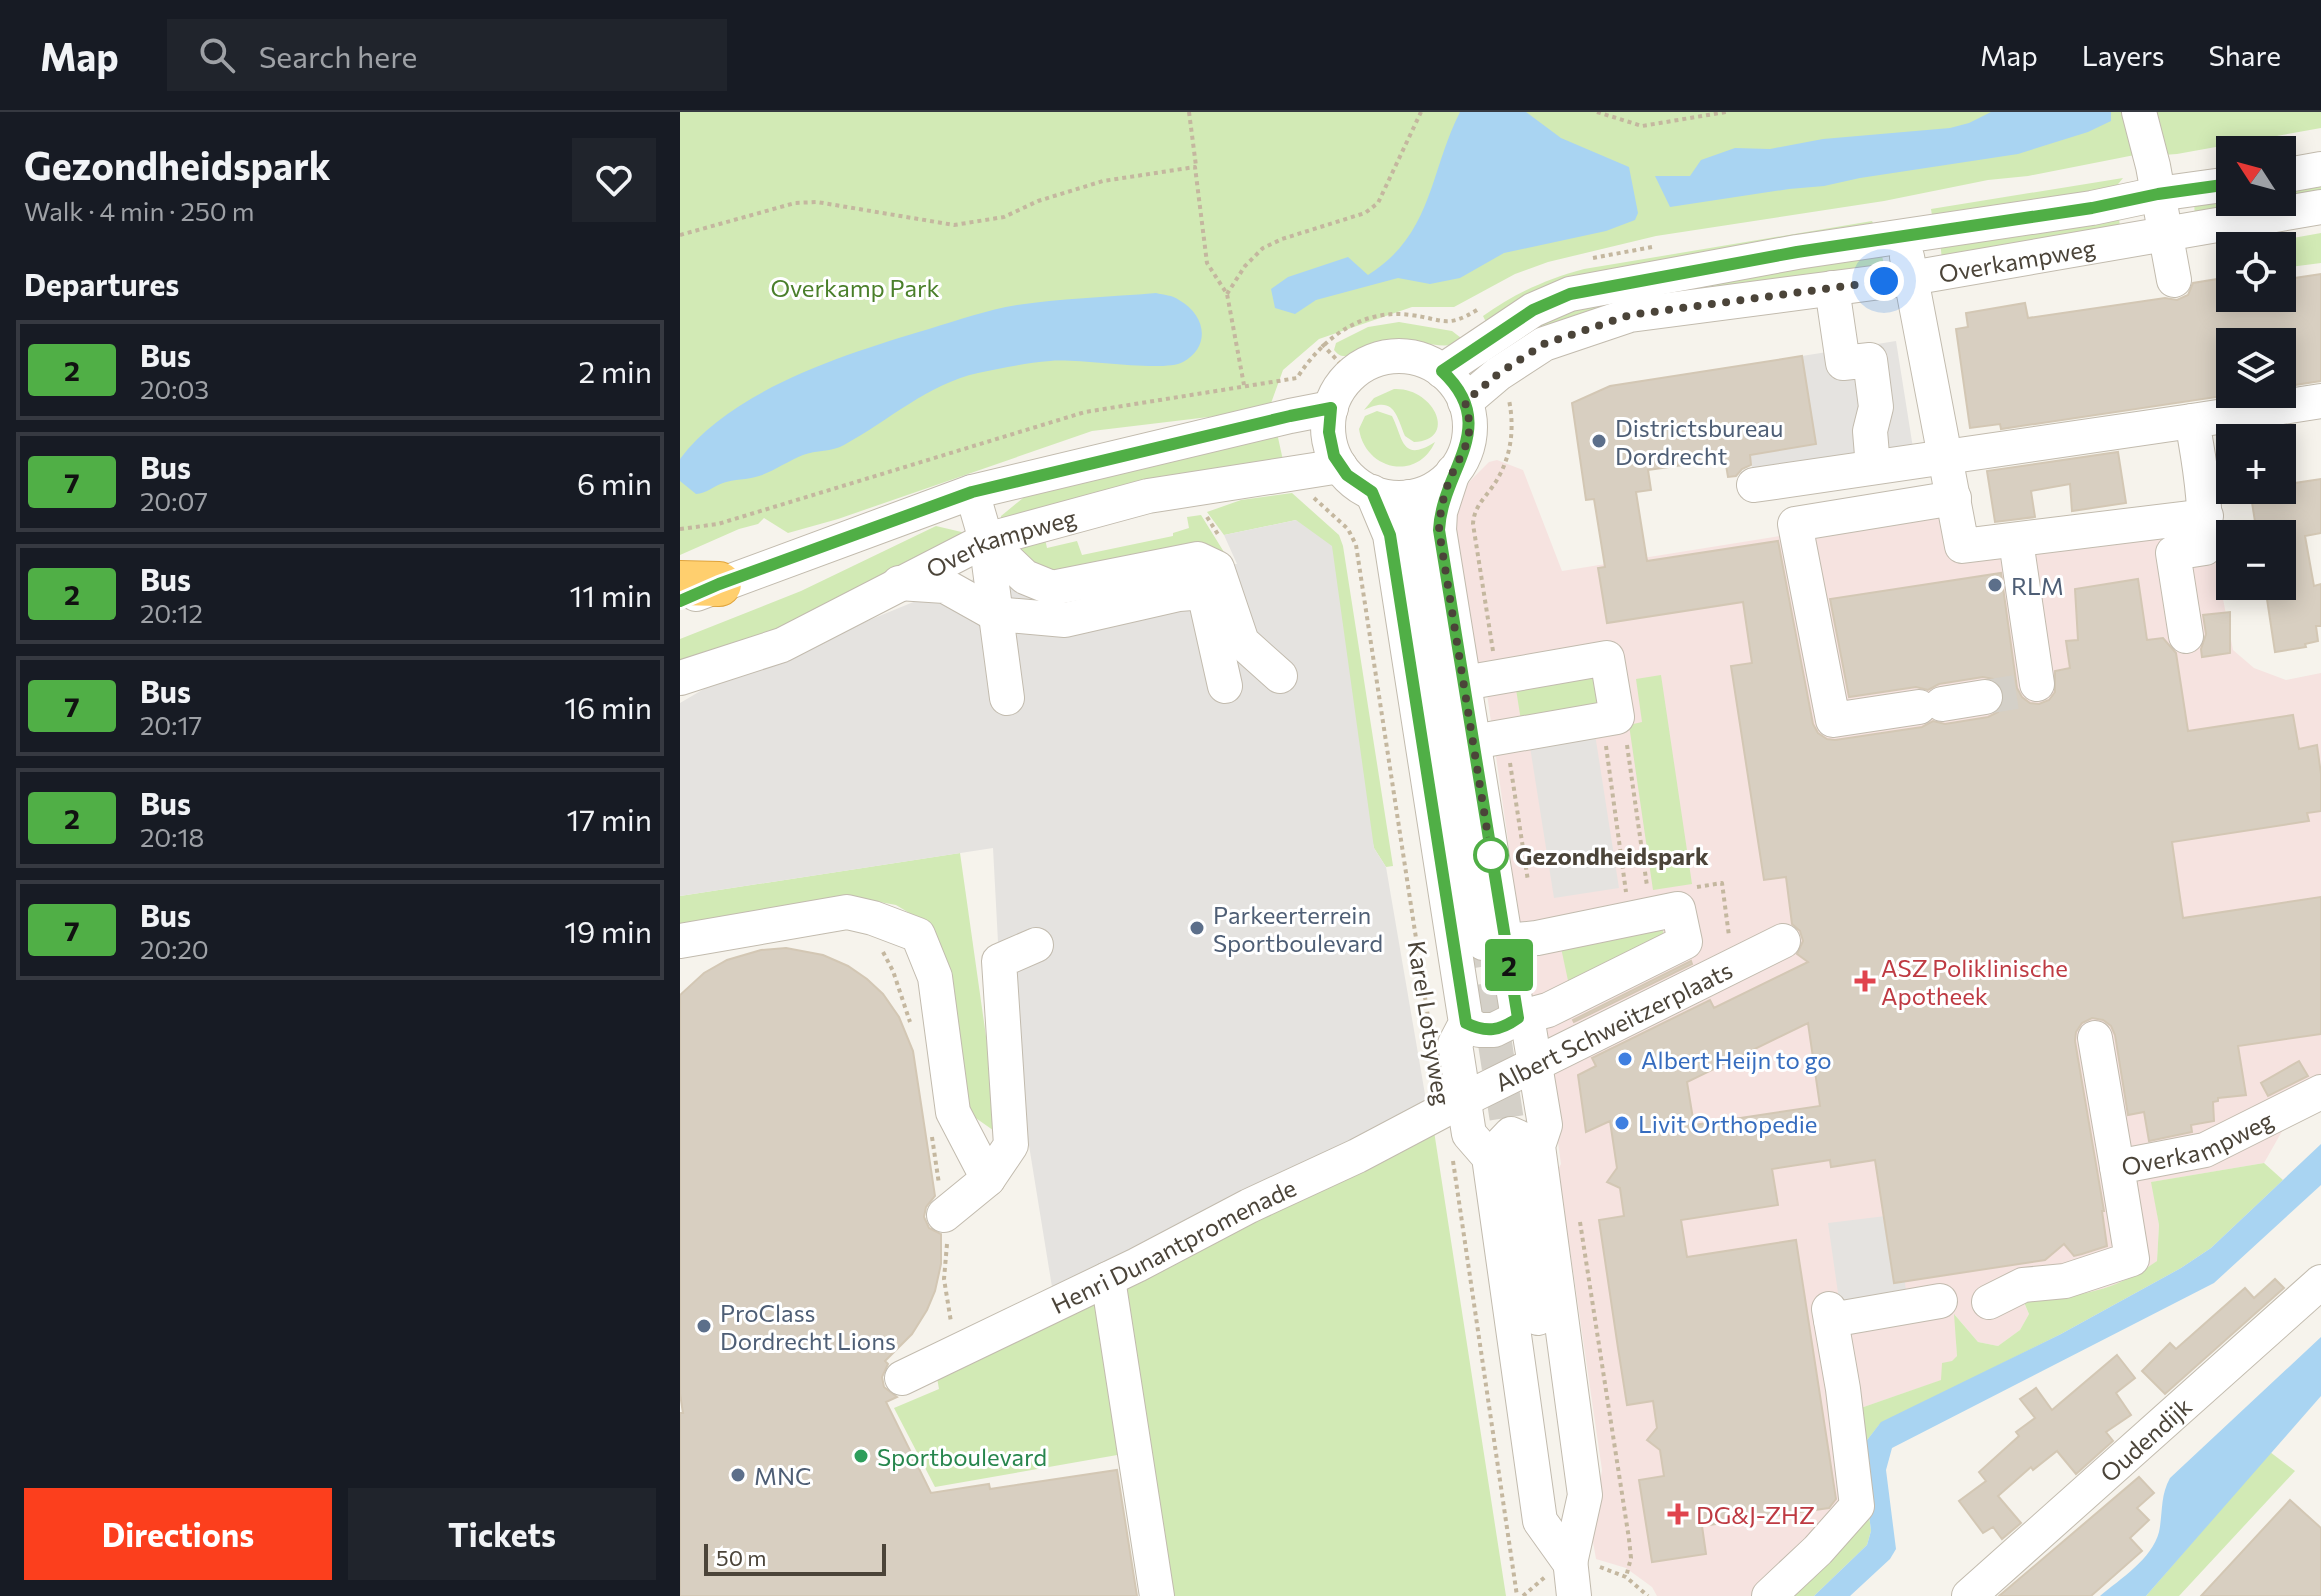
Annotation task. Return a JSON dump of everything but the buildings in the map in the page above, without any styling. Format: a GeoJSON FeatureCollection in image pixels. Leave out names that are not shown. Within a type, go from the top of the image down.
{"type":"FeatureCollection","features":[{"type":"Feature","properties":{"kind":"street"},"geometry":{"type":"LineString","coordinates":[[2139,112],[2174,280]]}},
{"type":"Feature","properties":{"kind":"street"},"geometry":{"type":"LineString","coordinates":[[2296,173],[2321,169]]}},
{"type":"Feature","properties":{"kind":"street","name":"Overkampweg"},"geometry":{"type":"LineString","coordinates":[[1442,371],[1468,333],[1570,294],[1797,252],[2092,208],[2155,180],[2216,183]]}},
{"type":"Feature","properties":{"kind":"street","name":"Overkampweg"},"geometry":{"type":"LineString","coordinates":[[1465,402],[1498,374],[1544,344],[1630,315],[1911,278],[2321,207]]}},
{"type":"Feature","properties":{"kind":"street"},"geometry":{"type":"LineString","coordinates":[[1904,237],[1962,546],[2016,541],[2213,536]]}},
{"type":"Feature","properties":{"kind":"street"},"geometry":{"type":"LineString","coordinates":[[1832,288],[1843,363],[1870,360],[1876,407],[1870,431],[1873,467]]}},
{"type":"Feature","properties":{"kind":"street"},"geometry":{"type":"LineString","coordinates":[[1390,357],[1413,357],[1442,371],[1460,390],[1469,420],[1469,439],[1453,472],[1433,489],[1409,497],[1384,496],[1354,482],[1340,466],[1330,444],[1328,420],[1339,390],[1351,375],[1370,363],[1390,357]]}},
{"type":"Feature","properties":{"kind":"street"},"geometry":{"type":"LineString","coordinates":[[1754,485],[2321,401]]}},
{"type":"Feature","properties":{"kind":"street","name":"Overkampweg"},"geometry":{"type":"LineString","coordinates":[[680,601],[700,584],[972,492],[1331,408]]}},
{"type":"Feature","properties":{"kind":"street"},"geometry":{"type":"LineString","coordinates":[[2192,421],[2213,536]]}},
{"type":"Feature","properties":{"kind":"street","name":"Overkampweg"},"geometry":{"type":"LineString","coordinates":[[680,678],[782,645],[986,540],[1148,496],[1340,466]]}},
{"type":"Feature","properties":{"kind":"street","name":"Karel Lotsyweg"},"geometry":{"type":"LineString","coordinates":[[1453,472],[1440,512],[1439,530],[1473,742],[1479,940],[1466,1023],[1455,1044],[1453,1106],[1469,1134],[1513,1154]]}},
{"type":"Feature","properties":{"kind":"street"},"geometry":{"type":"LineString","coordinates":[[972,492],[986,540],[1007,698]]}},
{"type":"Feature","properties":{"kind":"street","name":"Karel Lotsyweg"},"geometry":{"type":"LineString","coordinates":[[1372,492],[1390,535],[1479,940],[1518,1018],[1529,1029],[1545,1125],[1513,1154]]}},
{"type":"Feature","properties":{"kind":"street","name":"Karel Lotsyweg"},"geometry":{"type":"LineString","coordinates":[[1409,497],[1479,940]]}},
{"type":"Feature","properties":{"kind":"street"},"geometry":{"type":"LineString","coordinates":[[1954,498],[1795,524],[1833,720],[2016,691],[2016,541]]}},
{"type":"Feature","properties":{"kind":"street"},"geometry":{"type":"LineString","coordinates":[[2186,636],[2173,553],[2213,536]]}},
{"type":"Feature","properties":{"kind":"street"},"geometry":{"type":"LineString","coordinates":[[986,540],[1025,577],[1052,588],[1198,559],[1217,568],[1242,642],[1280,676]]}},
{"type":"Feature","properties":{"kind":"street"},"geometry":{"type":"LineString","coordinates":[[899,583],[945,586],[995,614],[1065,620],[1179,594],[1204,592],[1225,686]]}},
{"type":"Feature","properties":{"kind":"street"},"geometry":{"type":"LineString","coordinates":[[1464,683],[1607,658],[1610,718],[1473,742]]}},
{"type":"Feature","properties":{"kind":"street"},"geometry":{"type":"LineString","coordinates":[[1466,1023],[1479,1030],[1494,1030],[1518,1018],[1548,1010],[1685,942],[1678,909],[1537,938],[1479,940]]}},
{"type":"Feature","properties":{"kind":"street"},"geometry":{"type":"LineString","coordinates":[[680,941],[847,912],[918,935],[935,977],[953,1112],[988,1179]]}},
{"type":"Feature","properties":{"kind":"street","name":"Albert Schweitzerplaats"},"geometry":{"type":"LineString","coordinates":[[1453,1106],[1783,941]]}},
{"type":"Feature","properties":{"kind":"street"},"geometry":{"type":"LineString","coordinates":[[944,1215],[988,1179],[1011,1145],[999,961],[1036,945]]}},
{"type":"Feature","properties":{"kind":"street"},"geometry":{"type":"LineString","coordinates":[[2095,1038],[2117,1167]]}},
{"type":"Feature","properties":{"kind":"street","name":"Overkampweg"},"geometry":{"type":"LineString","coordinates":[[1989,1302],[2023,1285],[2065,1281],[2132,1259],[2117,1167],[2205,1150],[2321,1092]]}},
{"type":"Feature","properties":{"kind":"street","name":"Henri Dunantpromenade"},"geometry":{"type":"LineString","coordinates":[[902,1378],[955,1354],[1189,1223],[1355,1145],[1453,1106]]}},
{"type":"Feature","properties":{"kind":"street","name":"Karel Lotsyweg"},"geometry":{"type":"LineString","coordinates":[[1513,1154],[1540,1521],[1572,1580]]}},
{"type":"Feature","properties":{"kind":"street","name":"Karel Lotsyweg"},"geometry":{"type":"LineString","coordinates":[[1513,1154],[1585,1495],[1572,1580]]}},
{"type":"Feature","properties":{"kind":"street"},"geometry":{"type":"LineString","coordinates":[[1125,1260],[1157,1596]]}},
{"type":"Feature","properties":{"kind":"street","name":"Oudendijk"},"geometry":{"type":"LineString","coordinates":[[1969,1596],[2321,1282]]}},
{"type":"Feature","properties":{"kind":"street"},"geometry":{"type":"LineString","coordinates":[[1769,1596],[1818,1550],[1857,1506],[1843,1389],[1830,1315],[1878,1305],[1940,1301]]}},
{"type":"Feature","properties":{"kind":"path"},"geometry":{"type":"LineString","coordinates":[[1189,112],[1196,166]]}},
{"type":"Feature","properties":{"kind":"path"},"geometry":{"type":"LineString","coordinates":[[1227,294],[1245,266],[1263,248],[1365,213],[1378,203],[1421,112]]}},
{"type":"Feature","properties":{"kind":"path"},"geometry":{"type":"LineString","coordinates":[[1597,112],[1642,126],[1726,112]]}},
{"type":"Feature","properties":{"kind":"path"},"geometry":{"type":"LineString","coordinates":[[680,235],[806,202],[954,225],[979,223],[1103,181],[1195,167],[1207,263],[1227,294],[1244,385]]}},
{"type":"Feature","properties":{"kind":"path"},"geometry":{"type":"LineString","coordinates":[[680,529],[718,524],[1085,412],[1297,378],[1322,344],[1351,375]]}},
{"type":"Feature","properties":{"kind":"path"},"geometry":{"type":"LineString","coordinates":[[1474,533],[1473,513],[1497,480],[1510,443],[1510,404],[1498,374]]}},
{"type":"Feature","properties":{"kind":"path","name":"Karel Lotsyweg"},"geometry":{"type":"LineString","coordinates":[[1298,472],[1317,502],[1348,529],[1356,545],[1431,1037]]}},
{"type":"Feature","properties":{"kind":"path"},"geometry":{"type":"LineString","coordinates":[[1610,718],[1624,725],[1640,917]]}},
{"type":"Feature","properties":{"kind":"path"},"geometry":{"type":"LineString","coordinates":[[1610,718],[1640,917]]}},
{"type":"Feature","properties":{"kind":"path"},"geometry":{"type":"LineString","coordinates":[[877,947],[885,954],[893,971],[912,1027]]}},
{"type":"Feature","properties":{"kind":"path","name":"Karel Lotsyweg"},"geometry":{"type":"LineString","coordinates":[[1453,1106],[1452,1156],[1517,1596]]}},
{"type":"Feature","properties":{"kind":"path"},"geometry":{"type":"LineString","coordinates":[[931,1136],[948,1238],[944,1279],[955,1354]]}},
{"type":"Feature","properties":{"kind":"shaded area"},"geometry":{"type":"Polygon","coordinates":[[[1896,341],[1913,448],[1753,473],[1750,455],[1816,444],[1802,356],[1896,341]]]}},
{"type":"Feature","properties":{"kind":"shaded area"},"geometry":{"type":"Polygon","coordinates":[[[1497,460],[1523,470],[1562,571],[1948,509],[1955,555],[2216,525],[2216,600],[2223,600],[2233,650],[2254,668],[2286,680],[2321,673],[2321,1074],[2305,1091],[2264,1163],[2152,1182],[2159,1225],[2157,1261],[2132,1279],[2090,1293],[2023,1301],[2029,1314],[2020,1330],[1998,1346],[1978,1342],[1955,1315],[1957,1356],[1942,1380],[1855,1410],[1865,1514],[1781,1596],[1657,1596],[1652,1587],[1626,1568],[1596,1559],[1592,1536],[1602,1470],[1570,1250],[1555,1222],[1549,1186],[1561,1164],[1541,1020],[1523,975],[1502,880],[1512,868],[1485,680],[1468,648],[1454,505],[1470,481],[1489,462],[1497,460]]]}},
{"type":"Feature","properties":{"kind":"shaded area","name":"Parkeerterrein Sportboulevard"},"geometry":{"type":"Polygon","coordinates":[[[1296,520],[1332,546],[1374,848],[1386,867],[1427,1106],[1052,1287],[999,961],[993,848],[680,896],[680,703],[709,686],[928,596],[1023,561],[1051,573],[1237,564],[1224,535],[1296,520]]]}},
{"type":"Feature","properties":{"kind":"shaded area"},"geometry":{"type":"Polygon","coordinates":[[[1595,734],[1619,888],[1554,898],[1530,747],[1595,734]]]}},
{"type":"Feature","properties":{"kind":"shaded area"},"geometry":{"type":"Polygon","coordinates":[[[1894,1215],[1907,1296],[1840,1307],[1828,1223],[1894,1215]]]}},
{"type":"Feature","properties":{"kind":"green space","name":"Overkamp Park"},"geometry":{"type":"Polygon","coordinates":[[[680,112],[2321,112],[2321,128],[2277,136],[2216,136],[2216,147],[2163,155],[2155,151],[1884,201],[1656,236],[1548,262],[1515,274],[1454,307],[1412,307],[1319,339],[1283,370],[1270,406],[1242,413],[1092,431],[838,519],[788,533],[764,518],[758,524],[680,555],[680,112]]]}},
{"type":"Feature","properties":{"kind":"green space"},"geometry":{"type":"Polygon","coordinates":[[[2123,178],[2114,189],[1933,222],[1931,209],[2123,178]]]}},
{"type":"Feature","properties":{"kind":"green space"},"geometry":{"type":"Polygon","coordinates":[[[2321,180],[2321,199],[2296,203],[2296,184],[2321,180]]]}},
{"type":"Feature","properties":{"kind":"green space"},"geometry":{"type":"Polygon","coordinates":[[[2216,198],[2216,216],[2195,219],[2194,201],[2216,198]]]}},
{"type":"Feature","properties":{"kind":"green space"},"geometry":{"type":"Polygon","coordinates":[[[2118,213],[2121,232],[1942,260],[1940,241],[2118,213]]]}},
{"type":"Feature","properties":{"kind":"green space"},"geometry":{"type":"Polygon","coordinates":[[[1872,221],[1877,231],[1489,328],[1483,316],[1532,288],[1584,269],[1872,221]]]}},
{"type":"Feature","properties":{"kind":"green space"},"geometry":{"type":"Polygon","coordinates":[[[2321,233],[2321,263],[2296,266],[2296,238],[2321,233]]]}},
{"type":"Feature","properties":{"kind":"green space"},"geometry":{"type":"Polygon","coordinates":[[[1881,252],[1885,268],[1505,353],[1499,344],[1537,315],[1881,252]]]}},
{"type":"Feature","properties":{"kind":"green space"},"geometry":{"type":"Polygon","coordinates":[[[1399,322],[1452,331],[1465,341],[1438,345],[1392,340],[1345,356],[1334,350],[1336,343],[1368,327],[1399,322]]]}},
{"type":"Feature","properties":{"kind":"green space"},"geometry":{"type":"Polygon","coordinates":[[[1394,389],[1420,396],[1430,404],[1438,424],[1435,433],[1428,439],[1414,442],[1405,436],[1396,414],[1388,406],[1364,410],[1374,398],[1394,389]]]}},
{"type":"Feature","properties":{"kind":"green space"},"geometry":{"type":"Polygon","coordinates":[[[1377,411],[1392,416],[1401,439],[1409,449],[1424,448],[1435,442],[1427,455],[1416,463],[1392,466],[1371,454],[1363,443],[1359,429],[1365,416],[1377,411]]]}},
{"type":"Feature","properties":{"kind":"green space"},"geometry":{"type":"Polygon","coordinates":[[[1277,433],[1284,465],[1001,523],[1001,516],[1023,498],[1046,489],[1277,433]]]}},
{"type":"Feature","properties":{"kind":"green space"},"geometry":{"type":"Polygon","coordinates":[[[1292,493],[1339,535],[1343,546],[1393,866],[1386,867],[1374,848],[1296,520],[1224,535],[1207,512],[1241,500],[1292,493]]]}},
{"type":"Feature","properties":{"kind":"green space"},"geometry":{"type":"Polygon","coordinates":[[[1201,515],[1232,565],[1051,573],[1023,561],[1020,551],[1045,539],[1047,548],[1077,541],[1082,555],[1173,536],[1173,533],[1189,528],[1187,517],[1201,515]]]}},
{"type":"Feature","properties":{"kind":"green space"},"geometry":{"type":"Polygon","coordinates":[[[936,526],[970,534],[790,626],[680,660],[680,639],[801,591],[936,526]]]}},
{"type":"Feature","properties":{"kind":"green space"},"geometry":{"type":"Polygon","coordinates":[[[1599,669],[1605,713],[1522,727],[1515,683],[1599,669]]]}},
{"type":"Feature","properties":{"kind":"green space"},"geometry":{"type":"Polygon","coordinates":[[[1661,675],[1692,884],[1653,890],[1629,725],[1642,722],[1636,679],[1661,675]]]}},
{"type":"Feature","properties":{"kind":"green space"},"geometry":{"type":"Polygon","coordinates":[[[960,853],[1000,1135],[960,1107],[921,920],[896,905],[869,900],[680,926],[680,896],[960,853]]]}},
{"type":"Feature","properties":{"kind":"green space"},"geometry":{"type":"Polygon","coordinates":[[[1662,927],[1666,943],[1570,990],[1560,943],[1662,927]]]}},
{"type":"Feature","properties":{"kind":"green space"},"geometry":{"type":"Polygon","coordinates":[[[1434,1131],[1506,1596],[1161,1596],[1140,1451],[935,1487],[894,1408],[939,1389],[937,1378],[1434,1131]]]}},
{"type":"Feature","properties":{"kind":"green space"},"geometry":{"type":"Polygon","coordinates":[[[2264,1163],[2283,1180],[2211,1248],[2181,1268],[2061,1334],[1879,1425],[1861,1448],[1871,1531],[1867,1545],[1814,1596],[1781,1596],[1851,1533],[1855,1410],[1941,1380],[1942,1363],[1952,1361],[1957,1356],[1954,1314],[1978,1342],[1998,1346],[2020,1330],[2029,1314],[2023,1300],[2060,1297],[2109,1287],[2157,1261],[2159,1225],[2151,1182],[2264,1163]]]}},
{"type":"Feature","properties":{"kind":"green space"},"geometry":{"type":"Polygon","coordinates":[[[2270,1452],[2295,1471],[2179,1596],[2146,1596],[2270,1452]]]}},
{"type":"Feature","properties":{"kind":"water"},"geometry":{"type":"Polygon","coordinates":[[[1460,112],[1526,112],[1561,138],[1629,167],[1638,213],[1635,220],[1606,231],[1504,253],[1460,278],[1430,284],[1398,278],[1316,300],[1295,314],[1275,308],[1271,289],[1288,277],[1348,257],[1368,275],[1389,259],[1418,221],[1460,112]]]}},
{"type":"Feature","properties":{"kind":"water"},"geometry":{"type":"Polygon","coordinates":[[[1991,112],[2111,112],[2111,121],[2088,132],[2018,154],[1824,186],[1670,207],[1655,176],[1690,176],[1701,160],[1735,148],[1770,149],[1823,139],[1950,128],[1991,112]]]}},
{"type":"Feature","properties":{"kind":"water"},"geometry":{"type":"Polygon","coordinates":[[[1156,293],[1171,296],[1188,306],[1199,322],[1202,330],[1198,348],[1183,362],[1140,366],[1050,361],[978,373],[925,394],[839,447],[803,455],[759,476],[727,482],[696,494],[680,481],[680,459],[702,434],[760,393],[828,362],[1006,307],[1156,293]]]}},
{"type":"Feature","properties":{"kind":"water"},"geometry":{"type":"Polygon","coordinates":[[[2321,1144],[2321,1185],[2214,1283],[1892,1448],[1886,1470],[1896,1549],[1890,1559],[1850,1596],[1814,1596],[1867,1545],[1871,1531],[1861,1448],[1881,1422],[2061,1334],[2181,1268],[2211,1248],[2321,1144]]]}},
{"type":"Feature","properties":{"kind":"water"},"geometry":{"type":"Polygon","coordinates":[[[2321,1337],[2321,1396],[2146,1596],[2100,1596],[2150,1551],[2159,1532],[2170,1478],[2321,1337]]]}},
{"type":"Feature","properties":{"kind":"tunnel"},"geometry":{"type":"LineString","coordinates":[[1985,697],[2016,692]]}},
{"type":"Feature","properties":{"kind":"tunnel"},"geometry":{"type":"LineString","coordinates":[[1478,933],[1513,1160]]}},
{"type":"Feature","properties":{"kind":"bus line","name":"2"},"geometry":{"type":"LineString","coordinates":[[680,601],[972,492],[1331,408],[1328,420],[1334,456],[1354,482],[1372,492],[1390,535],[1466,1023],[1479,1030],[1494,1030],[1518,1018],[1439,530],[1440,512],[1453,472],[1466,448],[1470,429],[1460,390],[1442,371],[1533,310],[1570,294],[1797,252],[2092,208],[2216,186]]}},
{"type":"Feature","properties":{"kind":"place","name":"Districtsbureau Dordrecht"},"geometry":{"type":"Point","coordinates":[1599,441]}},
{"type":"Feature","properties":{"kind":"place","name":"RLM"},"geometry":{"type":"Point","coordinates":[1995,585]}},
{"type":"Feature","properties":{"kind":"place","name":"Gezondheidspark"},"geometry":{"type":"Point","coordinates":[1491,855]}},
{"type":"Feature","properties":{"kind":"place","name":"Parkeerterrein Sportboulevard"},"geometry":{"type":"Point","coordinates":[1197,928]}},
{"type":"Feature","properties":{"kind":"place","name":"ASZ Poliklinische Apotheek"},"geometry":{"type":"Point","coordinates":[1865,981]}},
{"type":"Feature","properties":{"kind":"place","name":"Albert Heijn to go"},"geometry":{"type":"Point","coordinates":[1625,1059]}},
{"type":"Feature","properties":{"kind":"place","name":"Livit Orthopedie"},"geometry":{"type":"Point","coordinates":[1622,1123]}},
{"type":"Feature","properties":{"kind":"place","name":"ProClass Dordrecht Lions"},"geometry":{"type":"Point","coordinates":[704,1326]}},
{"type":"Feature","properties":{"kind":"place","name":"Sportboulevard"},"geometry":{"type":"Point","coordinates":[861,1456]}},
{"type":"Feature","properties":{"kind":"place","name":"MNC"},"geometry":{"type":"Point","coordinates":[738,1475]}},
{"type":"Feature","properties":{"kind":"place","name":"DG&J-ZHZ"},"geometry":{"type":"Point","coordinates":[1678,1514]}},
{"type":"Feature","properties":{"kind":"route"},"geometry":{"type":"LineString","coordinates":[[1491,855],[1439,530],[1440,512],[1453,472],[1469,439],[1465,402],[1498,374],[1544,344],[1630,315],[1884,281]]}}]}
